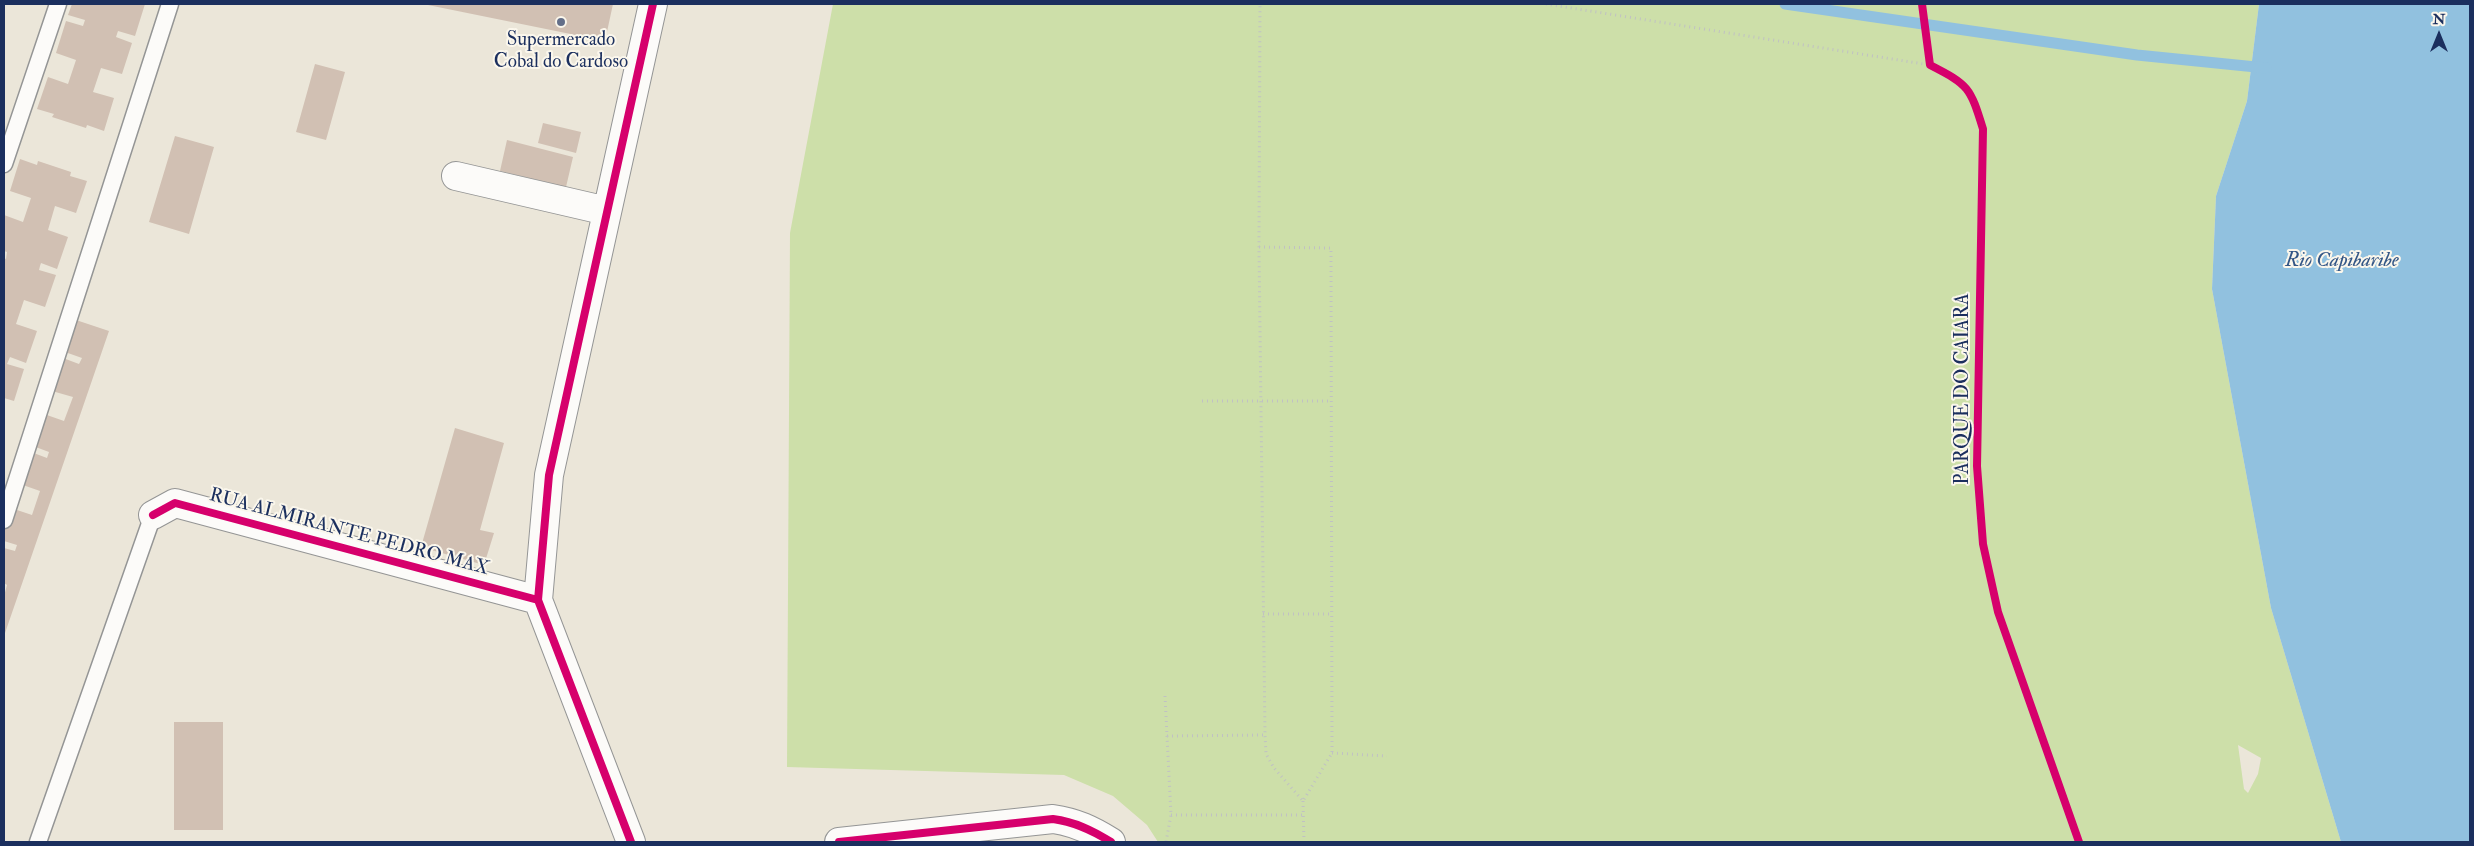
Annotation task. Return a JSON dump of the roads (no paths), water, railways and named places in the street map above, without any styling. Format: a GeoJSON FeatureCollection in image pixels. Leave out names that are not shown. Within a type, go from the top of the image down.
{"type":"FeatureCollection","features":[{"type":"Feature","properties":{"kind":"street"},"geometry":{"type":"LineString","coordinates":[[631,842],[538,600],[550,475],[653,4]]}},
{"type":"Feature","properties":{"kind":"street"},"geometry":{"type":"LineString","coordinates":[[456,176],[607,211]]}},
{"type":"Feature","properties":{"kind":"street","name":"RUA ALMIRANTE PEDRO MAX"},"geometry":{"type":"LineString","coordinates":[[153,514],[175,503],[538,600]]}},
{"type":"Feature","properties":{"kind":"street"},"geometry":{"type":"LineString","coordinates":[[838,842],[1053,818],[1070,821],[1094,831],[1111,842]]}},
{"type":"Feature","properties":{"kind":"lane"},"geometry":{"type":"LineString","coordinates":[[4,164],[58,4]]}},
{"type":"Feature","properties":{"kind":"lane"},"geometry":{"type":"LineString","coordinates":[[4,520],[170,4]]}},
{"type":"Feature","properties":{"kind":"lane","name":"RUA ALMIRANTE PEDRO MAX"},"geometry":{"type":"LineString","coordinates":[[38,842],[153,514]]}},
{"type":"Feature","properties":{"kind":"water","name":"Rio Capibaribe"},"geometry":{"type":"Polygon","coordinates":[[[2259,4],[2470,4],[2470,842],[2341,842],[2271,608],[2212,289],[2216,196],[2247,101],[2259,4]]]}},
{"type":"Feature","properties":{"kind":"waterway"},"geometry":{"type":"LineString","coordinates":[[1785,4],[2137,55],[2266,68]]}},
{"type":"Feature","properties":{"kind":"place","name":"Supermercado Cobal do Cardoso"},"geometry":{"type":"Point","coordinates":[561,22]}}]}
